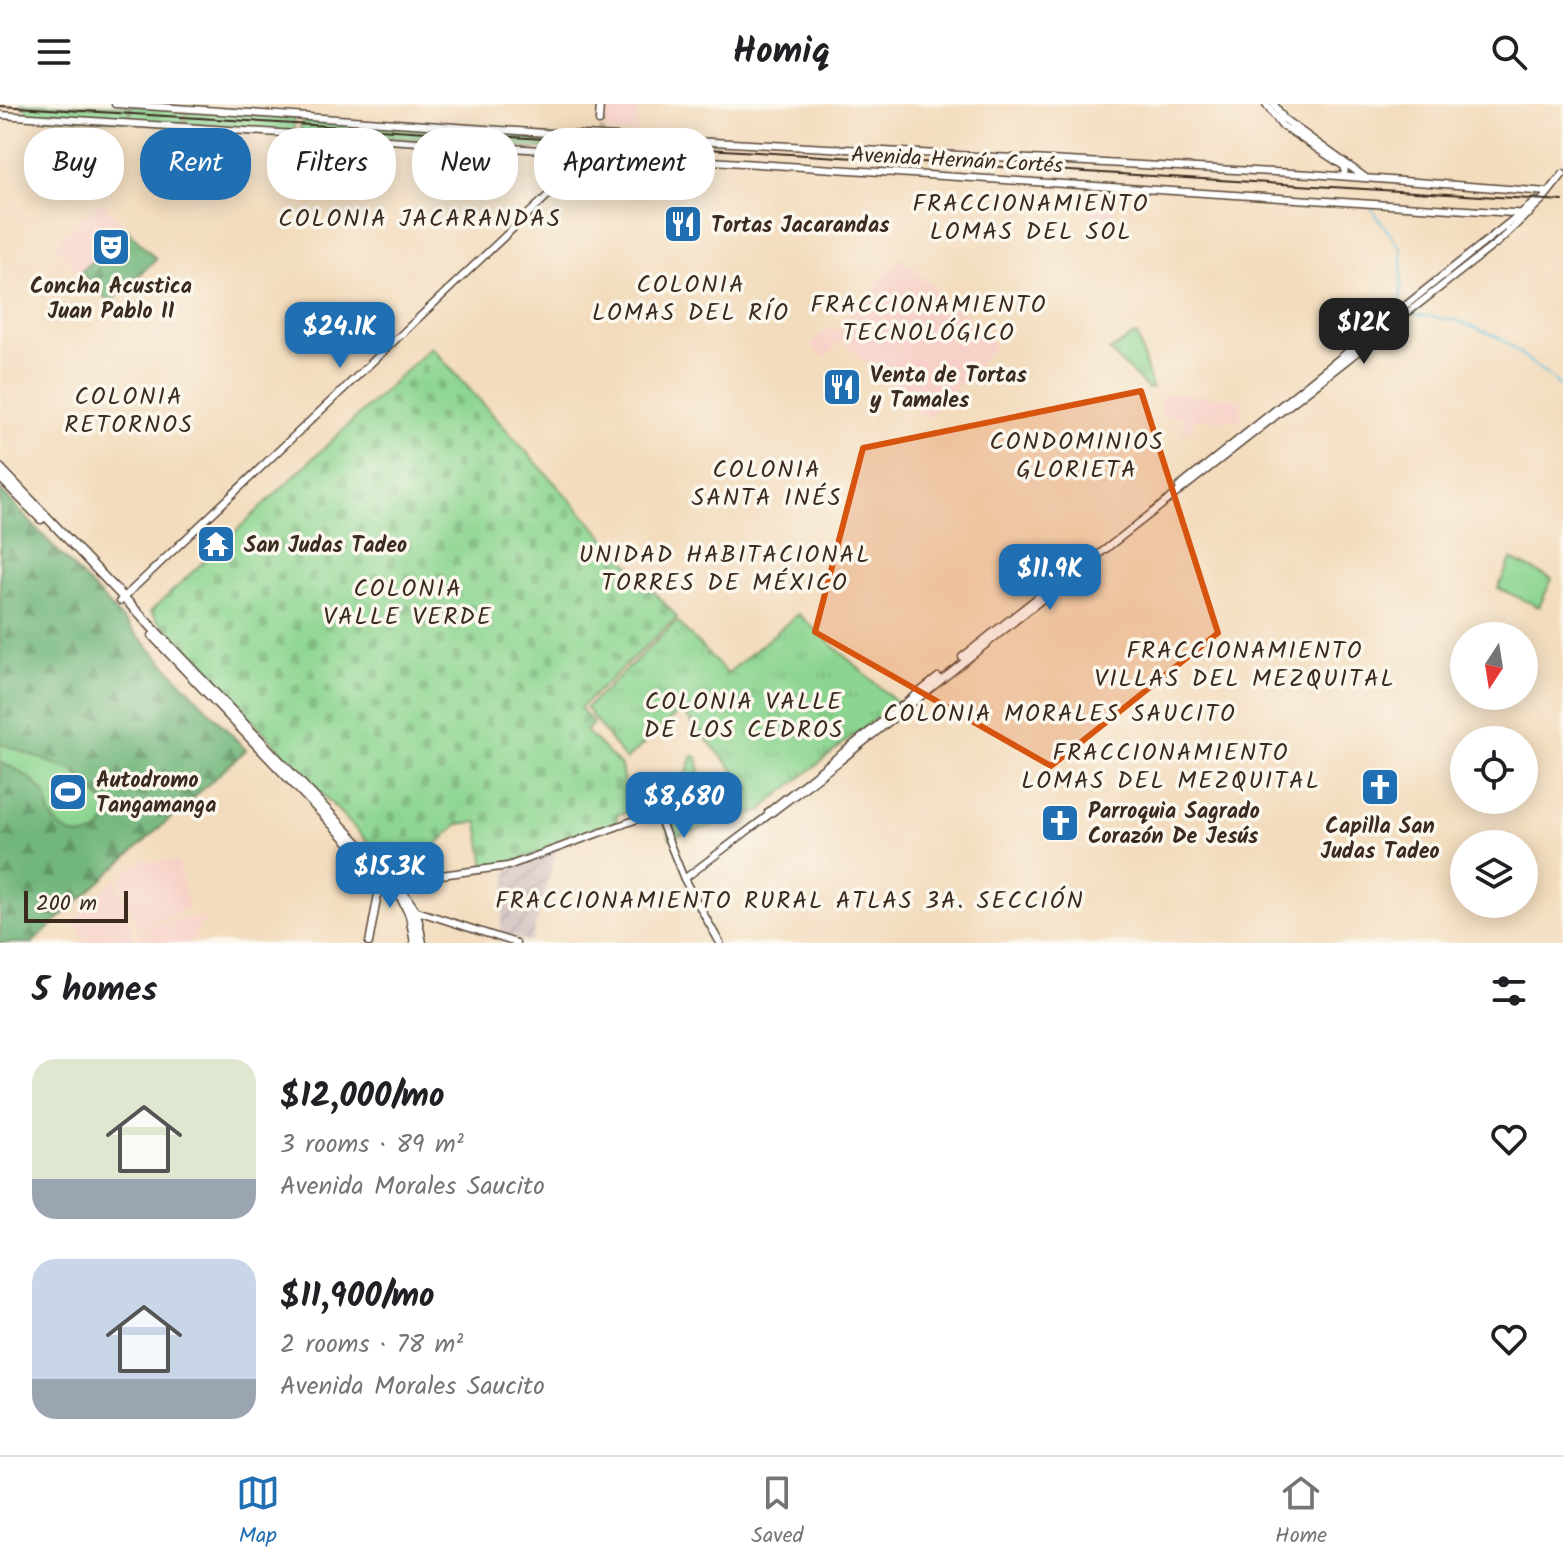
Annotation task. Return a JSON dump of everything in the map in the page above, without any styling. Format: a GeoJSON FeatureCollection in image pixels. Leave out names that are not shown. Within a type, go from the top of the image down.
{"type":"FeatureCollection","features":[{"type":"Feature","properties":{"kind":"main road","name":"Avenida Hernán Cortés"},"geometry":{"type":"LineString","coordinates":[[115,104],[534,132]]}},
{"type":"Feature","properties":{"kind":"main road"},"geometry":{"type":"LineString","coordinates":[[600,121],[601,104]]}},
{"type":"Feature","properties":{"kind":"main road"},"geometry":{"type":"LineString","coordinates":[[1266,104],[1281,125],[1345,167],[1344,176]]}},
{"type":"Feature","properties":{"kind":"main road"},"geometry":{"type":"LineString","coordinates":[[1274,104],[1284,119],[1366,178]]}},
{"type":"Feature","properties":{"kind":"main road","name":"Avenida Hernán Cortés"},"geometry":{"type":"LineString","coordinates":[[0,115],[534,149]]}},
{"type":"Feature","properties":{"kind":"main road","name":"Avenida Hernán Cortés"},"geometry":{"type":"LineString","coordinates":[[715,142],[1077,160],[1548,192]]}},
{"type":"Feature","properties":{"kind":"main road","name":"Avenida Hernán Cortés"},"geometry":{"type":"LineString","coordinates":[[715,161],[1527,213]]}},
{"type":"Feature","properties":{"kind":"main road"},"geometry":{"type":"LineString","coordinates":[[819,775],[1498,242],[1563,174]]}},
{"type":"Feature","properties":{"kind":"main road"},"geometry":{"type":"LineString","coordinates":[[122,599],[543,200]]}},
{"type":"Feature","properties":{"kind":"main road"},"geometry":{"type":"LineString","coordinates":[[684,879],[755,826],[1527,213]]}},
{"type":"Feature","properties":{"kind":"main road"},"geometry":{"type":"LineString","coordinates":[[1307,392],[1318,392]]}},
{"type":"Feature","properties":{"kind":"main road"},"geometry":{"type":"LineString","coordinates":[[0,468],[122,599]]}},
{"type":"Feature","properties":{"kind":"main road"},"geometry":{"type":"LineString","coordinates":[[0,477],[242,719],[382,872],[416,912],[422,943]]}},
{"type":"Feature","properties":{"kind":"main road"},"geometry":{"type":"LineString","coordinates":[[141,618],[254,746],[315,801]]}},
{"type":"Feature","properties":{"kind":"main road"},"geometry":{"type":"LineString","coordinates":[[231,717],[239,736]]}},
{"type":"Feature","properties":{"kind":"main road"},"geometry":{"type":"LineString","coordinates":[[242,719],[256,737],[254,746]]}},
{"type":"Feature","properties":{"kind":"main road"},"geometry":{"type":"LineString","coordinates":[[378,888],[404,880],[508,866],[657,812],[684,879],[720,943]]}},
{"type":"Feature","properties":{"kind":"main road"},"geometry":{"type":"LineString","coordinates":[[369,943],[382,872]]}},
{"type":"Feature","properties":{"kind":"main road"},"geometry":{"type":"LineString","coordinates":[[393,885],[405,903],[415,943]]}},
{"type":"Feature","properties":{"kind":"main road"},"geometry":{"type":"LineString","coordinates":[[405,903],[416,912],[516,943]]}},
{"type":"Feature","properties":{"kind":"highlighted area"},"geometry":{"type":"Polygon","coordinates":[[[1141,391],[1218,633],[1051,766],[815,632],[863,448],[1141,391]]]}},
{"type":"Feature","properties":{"kind":"shaded area"},"geometry":{"type":"Polygon","coordinates":[[[606,105],[638,107],[637,128],[604,128],[606,105]]]}},
{"type":"Feature","properties":{"kind":"shaded area"},"geometry":{"type":"Polygon","coordinates":[[[1096,189],[1119,191],[1115,218],[1087,218],[1096,189]]]}},
{"type":"Feature","properties":{"kind":"shaded area"},"geometry":{"type":"Polygon","coordinates":[[[101,201],[127,229],[80,272],[54,244],[101,201]]]}},
{"type":"Feature","properties":{"kind":"shaded area"},"geometry":{"type":"Polygon","coordinates":[[[901,257],[996,345],[927,419],[841,340],[826,358],[811,345],[827,328],[833,333],[901,257]]]}},
{"type":"Feature","properties":{"kind":"shaded area"},"geometry":{"type":"Polygon","coordinates":[[[1158,393],[1242,399],[1241,421],[1193,419],[1192,432],[1182,433],[1184,418],[1162,416],[1158,393]]]}},
{"type":"Feature","properties":{"kind":"shaded area"},"geometry":{"type":"Polygon","coordinates":[[[557,848],[531,942],[500,933],[508,867],[557,848]]]}},
{"type":"Feature","properties":{"kind":"shaded area"},"geometry":{"type":"Polygon","coordinates":[[[143,860],[178,862],[189,909],[137,927],[120,877],[143,860]]]}},
{"type":"Feature","properties":{"kind":"shaded area"},"geometry":{"type":"Polygon","coordinates":[[[116,878],[136,943],[84,943],[76,918],[116,878]]]}},
{"type":"Feature","properties":{"kind":"shaded area"},"geometry":{"type":"Polygon","coordinates":[[[183,918],[207,918],[189,943],[141,943],[136,930],[183,918]]]}},
{"type":"Feature","properties":{"kind":"green space"},"geometry":{"type":"Polygon","coordinates":[[[21,104],[129,106],[129,121],[31,116],[21,104]]]}},
{"type":"Feature","properties":{"kind":"green space"},"geometry":{"type":"Polygon","coordinates":[[[131,106],[183,109],[183,126],[132,122],[131,106]]]}},
{"type":"Feature","properties":{"kind":"green space"},"geometry":{"type":"Polygon","coordinates":[[[186,109],[294,117],[294,128],[267,128],[267,131],[186,126],[186,109]]]}},
{"type":"Feature","properties":{"kind":"green space"},"geometry":{"type":"Polygon","coordinates":[[[303,121],[429,128],[412,128],[412,138],[396,138],[396,128],[300,127],[303,121]]]}},
{"type":"Feature","properties":{"kind":"green space"},"geometry":{"type":"Polygon","coordinates":[[[518,134],[534,135],[534,147],[518,146],[518,134]]]}},
{"type":"Feature","properties":{"kind":"green space"},"geometry":{"type":"Polygon","coordinates":[[[127,229],[156,259],[110,303],[80,272],[127,229]]]}},
{"type":"Feature","properties":{"kind":"green space"},"geometry":{"type":"Polygon","coordinates":[[[1135,335],[1152,388],[1148,389],[1109,351],[1135,335]]]}},
{"type":"Feature","properties":{"kind":"green space"},"geometry":{"type":"Polygon","coordinates":[[[431,347],[677,617],[580,708],[593,723],[586,731],[621,766],[628,812],[617,815],[618,822],[536,854],[485,867],[478,822],[458,824],[402,878],[150,612],[431,347]]]}},
{"type":"Feature","properties":{"kind":"green space"},"geometry":{"type":"Polygon","coordinates":[[[0,490],[246,750],[32,943],[0,943],[0,490]]]}},
{"type":"Feature","properties":{"kind":"green space"},"geometry":{"type":"Polygon","coordinates":[[[1511,559],[1552,579],[1539,607],[1498,588],[1511,559]]]}},
{"type":"Feature","properties":{"kind":"green space"},"geometry":{"type":"Polygon","coordinates":[[[798,614],[896,702],[765,806],[763,811],[670,838],[666,826],[693,756],[697,757],[702,782],[695,787],[702,792],[738,801],[751,790],[681,710],[626,760],[586,708],[677,621],[727,674],[798,614]]]}},
{"type":"Feature","properties":{"kind":"green space","name":"Autodromo Tangamanga"},"geometry":{"type":"Polygon","coordinates":[[[0,743],[73,771],[112,811],[102,827],[84,836],[59,826],[50,814],[46,796],[37,785],[19,771],[0,763],[0,743]]]}},
{"type":"Feature","properties":{"kind":"waterway"},"geometry":{"type":"LineString","coordinates":[[1370,207],[1402,250],[1401,306]]}},
{"type":"Feature","properties":{"kind":"waterway"},"geometry":{"type":"LineString","coordinates":[[1413,314],[1458,321],[1500,338],[1563,391]]}},
{"type":"Feature","properties":{"kind":"tunnel"},"geometry":{"type":"LineString","coordinates":[[601,128],[602,121]]}},
{"type":"Feature","properties":{"kind":"railway"},"geometry":{"type":"LineString","coordinates":[[0,106],[1563,201]]}},
{"type":"Feature","properties":{"kind":"place","name":"Tortas Jacarandas"},"geometry":{"type":"Point","coordinates":[683,224]}},
{"type":"Feature","properties":{"kind":"place","name":"Concha Acustica Juan Pablo II"},"geometry":{"type":"Point","coordinates":[111,247]}},
{"type":"Feature","properties":{"kind":"place","name":"Venta de Tortas y Tamales"},"geometry":{"type":"Point","coordinates":[842,387]}},
{"type":"Feature","properties":{"kind":"place","name":"San Judas Tadeo"},"geometry":{"type":"Point","coordinates":[216,544]}},
{"type":"Feature","properties":{"kind":"place","name":"Capilla San Judas Tadeo"},"geometry":{"type":"Point","coordinates":[1380,787]}},
{"type":"Feature","properties":{"kind":"place","name":"Autodromo Tangamanga"},"geometry":{"type":"Point","coordinates":[68,792]}},
{"type":"Feature","properties":{"kind":"place","name":"Parroquia Sagrado Corazón De Jesús"},"geometry":{"type":"Point","coordinates":[1060,823]}},
{"type":"Feature","properties":{"kind":"district","name":"FRACCIONAMIENTO LOMAS DEL SOL"},"geometry":{"type":"Point","coordinates":[1031,217]}},
{"type":"Feature","properties":{"kind":"district","name":"COLONIA JACARANDAS"},"geometry":{"type":"Point","coordinates":[420,218]}},
{"type":"Feature","properties":{"kind":"district","name":"COLONIA LOMAS DEL RÍO"},"geometry":{"type":"Point","coordinates":[691,298]}},
{"type":"Feature","properties":{"kind":"district","name":"FRACCIONAMIENTO TECNOLÓGICO"},"geometry":{"type":"Point","coordinates":[929,318]}},
{"type":"Feature","properties":{"kind":"district","name":"COLONIA RETORNOS"},"geometry":{"type":"Point","coordinates":[129,410]}},
{"type":"Feature","properties":{"kind":"district","name":"CONDOMINIOS GLORIETA"},"geometry":{"type":"Point","coordinates":[1077,455]}},
{"type":"Feature","properties":{"kind":"district","name":"COLONIA SANTA INÉS"},"geometry":{"type":"Point","coordinates":[767,483]}},
{"type":"Feature","properties":{"kind":"district","name":"UNIDAD HABITACIONAL TORRES DE MÉXICO"},"geometry":{"type":"Point","coordinates":[725,568]}},
{"type":"Feature","properties":{"kind":"district","name":"COLONIA VALLE VERDE"},"geometry":{"type":"Point","coordinates":[408,602]}},
{"type":"Feature","properties":{"kind":"district","name":"FRACCIONAMIENTO VILLAS DEL MEZQUITAL"},"geometry":{"type":"Point","coordinates":[1245,664]}},
{"type":"Feature","properties":{"kind":"district","name":"COLONIA MORALES SAUCITO"},"geometry":{"type":"Point","coordinates":[1060,713]}},
{"type":"Feature","properties":{"kind":"district","name":"COLONIA VALLE DE LOS CEDROS"},"geometry":{"type":"Point","coordinates":[744,715]}},
{"type":"Feature","properties":{"kind":"district","name":"FRACCIONAMIENTO LOMAS DEL MEZQUITAL"},"geometry":{"type":"Point","coordinates":[1171,766]}},
{"type":"Feature","properties":{"kind":"district","name":"FRACCIONAMIENTO RURAL ATLAS 3A. SECCIÓN"},"geometry":{"type":"Point","coordinates":[790,900]}}]}
